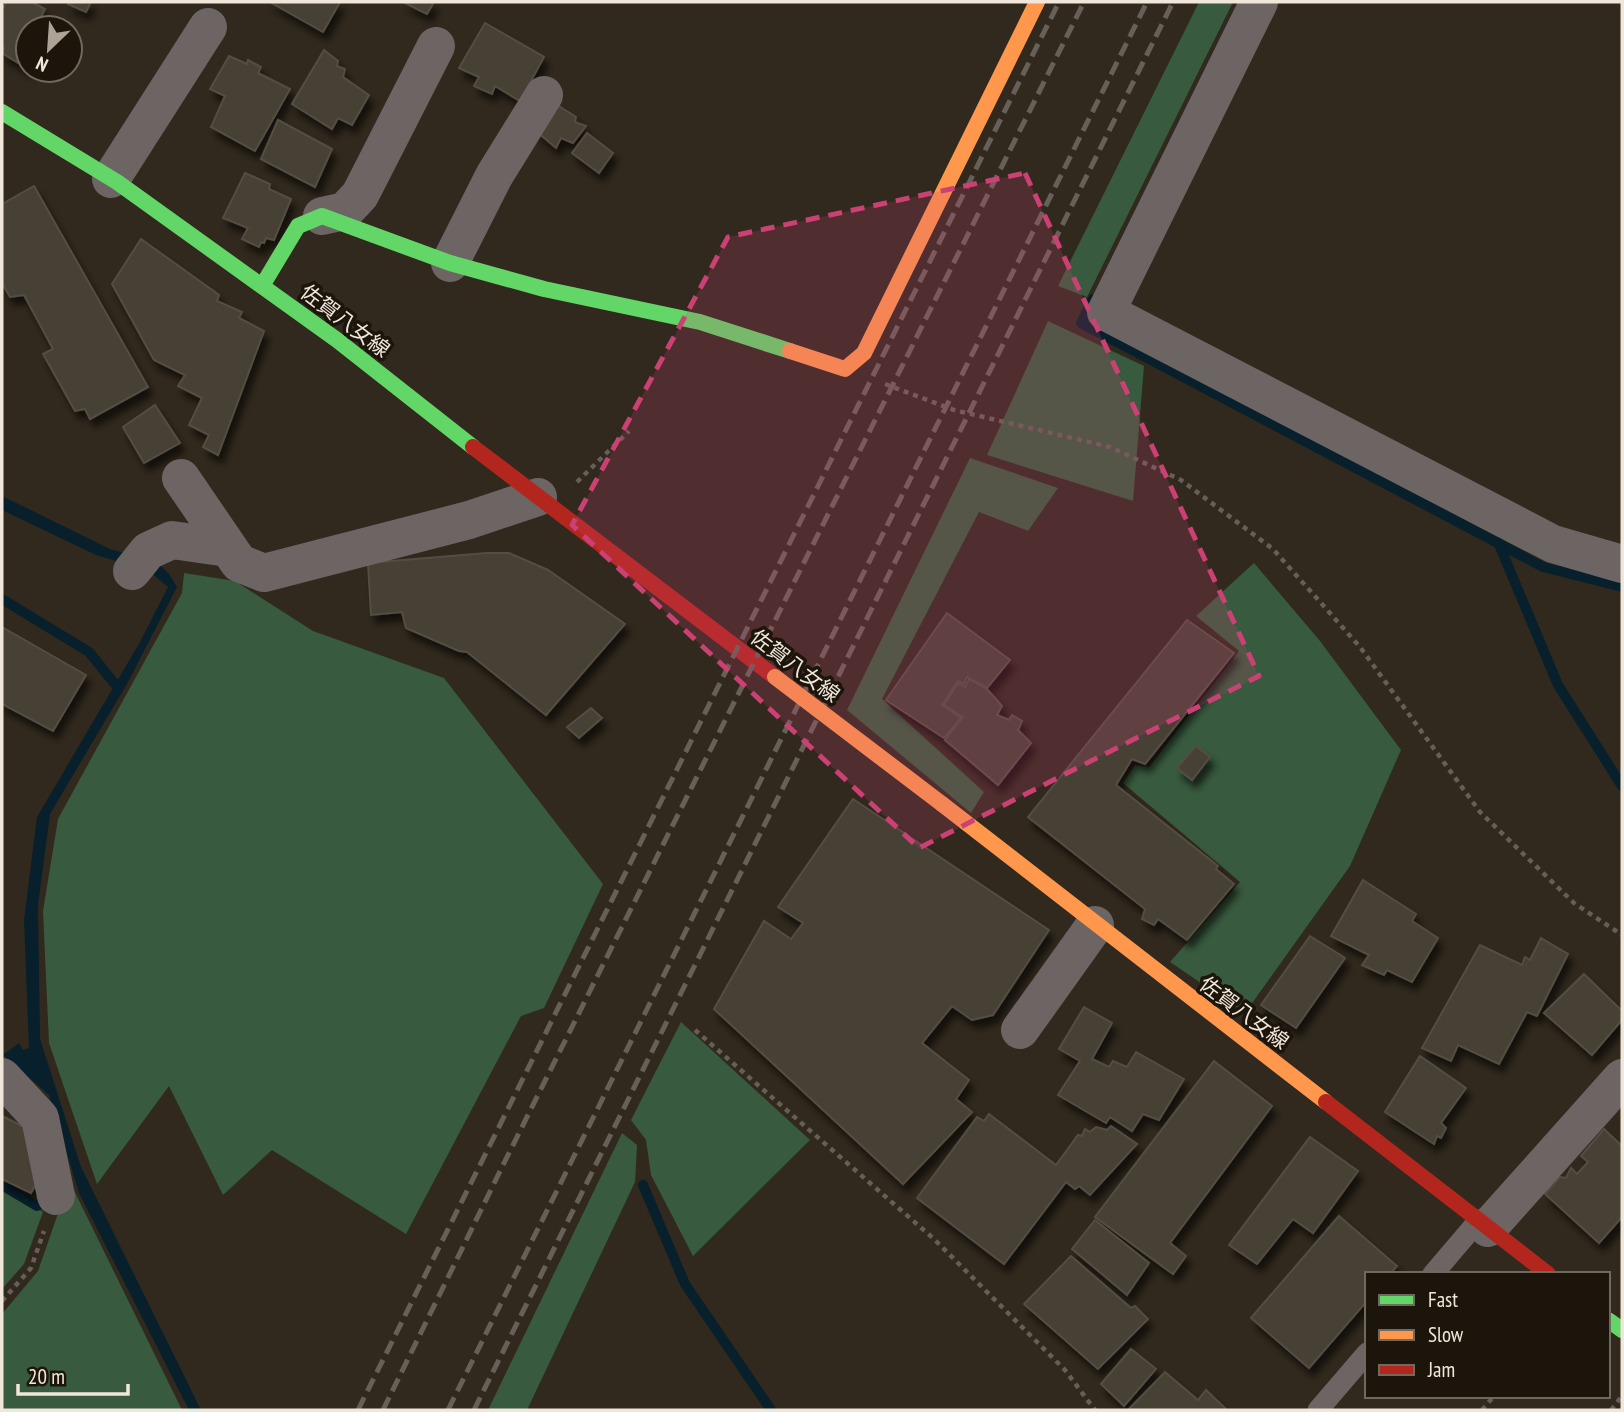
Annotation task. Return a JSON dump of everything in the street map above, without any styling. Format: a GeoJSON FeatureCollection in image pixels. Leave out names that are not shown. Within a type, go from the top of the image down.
{"type":"FeatureCollection","features":[{"type":"Feature","properties":{"kind":"main road"},"geometry":{"type":"LineString","coordinates":[[262,286],[298,226],[322,216],[450,263],[544,289],[700,322],[845,369],[864,353],[1037,2]]}},
{"type":"Feature","properties":{"kind":"main road","name":"佐賀八女線"},"geometry":{"type":"LineString","coordinates":[[2,112],[111,179],[337,340],[1545,1272]]}},
{"type":"Feature","properties":{"kind":"street"},"geometry":{"type":"LineString","coordinates":[[1259,2],[1106,312],[1553,544],[1622,564]]}},
{"type":"Feature","properties":{"kind":"street"},"geometry":{"type":"LineString","coordinates":[[111,179],[208,27]]}},
{"type":"Feature","properties":{"kind":"street"},"geometry":{"type":"LineString","coordinates":[[322,216],[345,211],[360,195],[436,46]]}},
{"type":"Feature","properties":{"kind":"street"},"geometry":{"type":"LineString","coordinates":[[450,263],[494,176],[544,95]]}},
{"type":"Feature","properties":{"kind":"street"},"geometry":{"type":"LineString","coordinates":[[181,478],[239,563],[264,573],[545,502]]}},
{"type":"Feature","properties":{"kind":"street"},"geometry":{"type":"LineString","coordinates":[[132,571],[148,551],[172,540],[228,548]]}},
{"type":"Feature","properties":{"kind":"street"},"geometry":{"type":"LineString","coordinates":[[1020,1030],[1095,925]]}},
{"type":"Feature","properties":{"kind":"street"},"geometry":{"type":"LineString","coordinates":[[2,1077],[40,1118],[56,1196]]}},
{"type":"Feature","properties":{"kind":"street"},"geometry":{"type":"LineString","coordinates":[[1484,1224],[1622,1078]]}},
{"type":"Feature","properties":{"kind":"lane"},"geometry":{"type":"LineString","coordinates":[[1435,1272],[1484,1224]]}},
{"type":"Feature","properties":{"kind":"lane"},"geometry":{"type":"LineString","coordinates":[[1318,1410],[1365,1355]]}},
{"type":"Feature","properties":{"kind":"path"},"geometry":{"type":"LineString","coordinates":[[845,369],[954,410],[1110,447],[1181,480],[1273,549],[1360,647],[1480,812],[1574,903],[1622,935]]}},
{"type":"Feature","properties":{"kind":"path"},"geometry":{"type":"LineString","coordinates":[[545,502],[629,431]]}},
{"type":"Feature","properties":{"kind":"path"},"geometry":{"type":"LineString","coordinates":[[695,1030],[934,1239],[1065,1370],[1095,1410]]}},
{"type":"Feature","properties":{"kind":"path"},"geometry":{"type":"LineString","coordinates":[[2,1301],[31,1268],[56,1196]]}},
{"type":"Feature","properties":{"kind":"path"},"geometry":{"type":"LineString","coordinates":[[1611,1410],[1622,1396]]}},
{"type":"Feature","properties":{"kind":"highlighted area"},"geometry":{"type":"Polygon","coordinates":[[[1025,173],[1259,676],[919,848],[572,525],[728,237],[1025,173]]]}},
{"type":"Feature","properties":{"kind":"green space"},"geometry":{"type":"Polygon","coordinates":[[[1199,2],[1233,2],[1087,297],[1058,286],[1199,2]]]}},
{"type":"Feature","properties":{"kind":"green space"},"geometry":{"type":"Polygon","coordinates":[[[1048,321],[1144,366],[1133,501],[987,455],[1048,321]]]}},
{"type":"Feature","properties":{"kind":"green space"},"geometry":{"type":"Polygon","coordinates":[[[970,458],[1058,488],[1028,531],[979,512],[882,699],[984,792],[971,813],[847,710],[970,458]]]}},
{"type":"Feature","properties":{"kind":"green space"},"geometry":{"type":"Polygon","coordinates":[[[1254,563],[1320,641],[1401,750],[1350,866],[1245,1013],[1170,962],[1240,882],[1123,783],[1135,765],[1149,767],[1239,651],[1196,616],[1254,563]]]}},
{"type":"Feature","properties":{"kind":"green space"},"geometry":{"type":"Polygon","coordinates":[[[184,573],[235,581],[313,631],[444,678],[603,884],[544,1008],[521,1016],[406,1234],[272,1150],[223,1195],[169,1086],[97,1184],[49,1043],[43,911],[58,819],[182,593],[184,573]]]}},
{"type":"Feature","properties":{"kind":"green space"},"geometry":{"type":"Polygon","coordinates":[[[681,1022],[810,1140],[693,1256],[651,1175],[646,1140],[631,1120],[681,1022]]]}},
{"type":"Feature","properties":{"kind":"green space"},"geometry":{"type":"Polygon","coordinates":[[[622,1133],[637,1145],[635,1182],[527,1410],[488,1410],[622,1133]]]}},
{"type":"Feature","properties":{"kind":"green space"},"geometry":{"type":"Polygon","coordinates":[[[62,1166],[182,1410],[2,1410],[2,1314],[38,1271],[63,1199],[62,1166]]]}},
{"type":"Feature","properties":{"kind":"green space"},"geometry":{"type":"Polygon","coordinates":[[[2,1188],[43,1212],[24,1264],[2,1289],[2,1188]]]}},
{"type":"Feature","properties":{"kind":"water"},"geometry":{"type":"Polygon","coordinates":[[[2,496],[110,549],[157,562],[177,587],[127,684],[50,814],[38,905],[40,1039],[81,1167],[201,1410],[189,1410],[79,1193],[49,1095],[3,1055],[19,1043],[23,1050],[29,1048],[24,920],[37,817],[140,642],[168,587],[149,571],[96,555],[2,510],[2,496]]]}},
{"type":"Feature","properties":{"kind":"building"},"geometry":{"type":"Polygon","coordinates":[[[6,2],[32,2],[45,9],[42,14],[14,14],[14,60],[2,53],[2,11],[6,2]]]}},
{"type":"Feature","properties":{"kind":"building"},"geometry":{"type":"Polygon","coordinates":[[[68,2],[91,2],[86,12],[68,2]]]}},
{"type":"Feature","properties":{"kind":"building"},"geometry":{"type":"Polygon","coordinates":[[[270,2],[340,2],[323,32],[270,2]]]}},
{"type":"Feature","properties":{"kind":"building"},"geometry":{"type":"Polygon","coordinates":[[[403,2],[434,2],[427,14],[403,2]]]}},
{"type":"Feature","properties":{"kind":"building"},"geometry":{"type":"Polygon","coordinates":[[[485,23],[544,57],[520,101],[495,86],[492,94],[474,86],[479,77],[459,68],[485,23]]]}},
{"type":"Feature","properties":{"kind":"building"},"geometry":{"type":"Polygon","coordinates":[[[324,50],[338,61],[337,66],[345,69],[343,77],[369,95],[352,125],[338,118],[332,129],[292,104],[324,50]]]}},
{"type":"Feature","properties":{"kind":"building"},"geometry":{"type":"Polygon","coordinates":[[[229,56],[247,64],[248,60],[261,67],[258,73],[290,89],[255,151],[211,127],[225,96],[210,89],[229,56]]]}},
{"type":"Feature","properties":{"kind":"building"},"geometry":{"type":"Polygon","coordinates":[[[554,103],[576,117],[575,122],[586,126],[573,143],[561,138],[556,148],[536,131],[554,103]]]}},
{"type":"Feature","properties":{"kind":"building"},"geometry":{"type":"Polygon","coordinates":[[[278,120],[332,149],[315,187],[261,159],[278,120]]]}},
{"type":"Feature","properties":{"kind":"building"},"geometry":{"type":"Polygon","coordinates":[[[587,133],[613,153],[599,173],[572,153],[587,133]]]}},
{"type":"Feature","properties":{"kind":"building"},"geometry":{"type":"Polygon","coordinates":[[[245,173],[270,184],[269,189],[291,199],[274,240],[266,238],[259,247],[242,239],[248,228],[223,218],[245,173]]]}},
{"type":"Feature","properties":{"kind":"building"},"geometry":{"type":"Polygon","coordinates":[[[34,186],[148,387],[90,419],[85,409],[75,411],[43,354],[53,349],[24,295],[10,297],[2,283],[2,204],[34,186]]]}},
{"type":"Feature","properties":{"kind":"building"},"geometry":{"type":"Polygon","coordinates":[[[141,239],[219,295],[217,301],[242,312],[239,318],[264,331],[218,455],[203,447],[209,435],[189,425],[202,398],[178,386],[185,375],[154,360],[112,284],[141,239]]]}},
{"type":"Feature","properties":{"kind":"building"},"geometry":{"type":"Polygon","coordinates":[[[155,405],[180,443],[144,463],[123,427],[155,405]]]}},
{"type":"Feature","properties":{"kind":"building"},"geometry":{"type":"Polygon","coordinates":[[[509,553],[548,570],[625,624],[546,715],[467,652],[406,628],[402,612],[371,615],[368,563],[509,553]]]}},
{"type":"Feature","properties":{"kind":"building"},"geometry":{"type":"Polygon","coordinates":[[[947,613],[1010,660],[987,688],[967,677],[964,684],[958,681],[942,705],[961,718],[944,738],[886,700],[947,613]]]}},
{"type":"Feature","properties":{"kind":"building"},"geometry":{"type":"Polygon","coordinates":[[[1187,620],[1234,653],[1145,764],[1132,759],[1116,785],[1218,866],[1216,869],[1234,884],[1187,940],[1158,919],[1154,925],[1142,919],[1145,909],[1028,817],[1187,620]]]}},
{"type":"Feature","properties":{"kind":"building"},"geometry":{"type":"Polygon","coordinates":[[[2,627],[86,675],[53,731],[2,704],[2,627]]]}},
{"type":"Feature","properties":{"kind":"building"},"geometry":{"type":"Polygon","coordinates":[[[969,679],[987,689],[1002,706],[997,715],[1009,720],[1012,715],[1022,721],[1018,730],[1031,743],[998,785],[945,740],[963,717],[944,705],[958,683],[965,687],[969,679]]]}},
{"type":"Feature","properties":{"kind":"building"},"geometry":{"type":"Polygon","coordinates":[[[591,708],[602,718],[579,738],[567,727],[591,708]]]}},
{"type":"Feature","properties":{"kind":"building"},"geometry":{"type":"Polygon","coordinates":[[[1196,746],[1210,757],[1192,780],[1177,768],[1196,746]]]}},
{"type":"Feature","properties":{"kind":"building"},"geometry":{"type":"Polygon","coordinates":[[[853,799],[1049,930],[993,1015],[972,1020],[952,1006],[922,1043],[969,1080],[956,1099],[972,1112],[903,1184],[714,1009],[764,921],[791,939],[803,923],[778,907],[853,799]]]}},
{"type":"Feature","properties":{"kind":"building"},"geometry":{"type":"Polygon","coordinates":[[[1363,880],[1416,914],[1412,921],[1438,938],[1412,982],[1387,970],[1384,975],[1362,965],[1369,955],[1331,936],[1363,880]]]}},
{"type":"Feature","properties":{"kind":"building"},"geometry":{"type":"Polygon","coordinates":[[[1310,936],[1345,958],[1296,1028],[1261,1005],[1310,936]]]}},
{"type":"Feature","properties":{"kind":"building"},"geometry":{"type":"Polygon","coordinates":[[[1541,938],[1568,954],[1537,1016],[1527,1012],[1499,1064],[1458,1045],[1451,1061],[1422,1048],[1480,945],[1522,965],[1525,957],[1530,960],[1541,938]]]}},
{"type":"Feature","properties":{"kind":"building"},"geometry":{"type":"Polygon","coordinates":[[[1584,974],[1622,1011],[1622,1020],[1592,1055],[1544,1013],[1584,974]]]}},
{"type":"Feature","properties":{"kind":"building"},"geometry":{"type":"Polygon","coordinates":[[[1084,1007],[1112,1023],[1092,1059],[1109,1067],[1113,1061],[1127,1067],[1136,1052],[1184,1079],[1159,1120],[1143,1114],[1132,1131],[1110,1117],[1106,1123],[1058,1095],[1080,1061],[1059,1049],[1084,1007]]]}},
{"type":"Feature","properties":{"kind":"building"},"geometry":{"type":"Polygon","coordinates":[[[1420,1056],[1466,1088],[1441,1123],[1446,1128],[1441,1138],[1437,1136],[1434,1144],[1385,1112],[1420,1056]]]}},
{"type":"Feature","properties":{"kind":"building"},"geometry":{"type":"Polygon","coordinates":[[[1214,1061],[1272,1106],[1170,1243],[1186,1256],[1173,1274],[1095,1217],[1214,1061]]]}},
{"type":"Feature","properties":{"kind":"building"},"geometry":{"type":"Polygon","coordinates":[[[989,1114],[1056,1165],[1085,1129],[1090,1132],[1096,1127],[1107,1130],[1111,1126],[1137,1144],[1090,1195],[1079,1186],[1075,1189],[1066,1182],[1004,1264],[917,1198],[977,1117],[984,1121],[989,1114]]]}},
{"type":"Feature","properties":{"kind":"building"},"geometry":{"type":"Polygon","coordinates":[[[2,1116],[32,1131],[40,1177],[31,1193],[2,1179],[2,1116]]]}},
{"type":"Feature","properties":{"kind":"building"},"geometry":{"type":"Polygon","coordinates":[[[1604,1129],[1622,1146],[1622,1217],[1599,1243],[1545,1194],[1560,1177],[1566,1178],[1571,1168],[1577,1174],[1588,1162],[1581,1156],[1604,1129]]]}},
{"type":"Feature","properties":{"kind":"building"},"geometry":{"type":"Polygon","coordinates":[[[1310,1137],[1358,1171],[1313,1233],[1293,1219],[1257,1264],[1229,1245],[1310,1137]]]}},
{"type":"Feature","properties":{"kind":"building"},"geometry":{"type":"Polygon","coordinates":[[[1339,1216],[1397,1266],[1392,1272],[1365,1272],[1365,1303],[1309,1368],[1251,1318],[1339,1216]]]}},
{"type":"Feature","properties":{"kind":"building"},"geometry":{"type":"Polygon","coordinates":[[[1095,1220],[1149,1263],[1127,1295],[1072,1249],[1095,1220]]]}},
{"type":"Feature","properties":{"kind":"building"},"geometry":{"type":"Polygon","coordinates":[[[1071,1256],[1131,1308],[1135,1306],[1148,1319],[1098,1369],[1024,1304],[1071,1256]]]}},
{"type":"Feature","properties":{"kind":"building"},"geometry":{"type":"Polygon","coordinates":[[[1131,1349],[1156,1369],[1124,1406],[1101,1384],[1131,1349]]]}},
{"type":"Feature","properties":{"kind":"building"},"geometry":{"type":"Polygon","coordinates":[[[1165,1372],[1198,1400],[1206,1390],[1227,1410],[1128,1410],[1165,1372]]]}},
{"type":"Feature","properties":{"kind":"waterway"},"geometry":{"type":"LineString","coordinates":[[1093,299],[1081,323],[1543,567],[1622,587]]}},
{"type":"Feature","properties":{"kind":"waterway"},"geometry":{"type":"LineString","coordinates":[[1498,542],[1558,685],[1622,786]]}},
{"type":"Feature","properties":{"kind":"waterway"},"geometry":{"type":"LineString","coordinates":[[2,599],[89,652],[115,684]]}},
{"type":"Feature","properties":{"kind":"waterway"},"geometry":{"type":"LineString","coordinates":[[2,1185],[37,1206]]}},
{"type":"Feature","properties":{"kind":"waterway"},"geometry":{"type":"LineString","coordinates":[[643,1185],[685,1284],[771,1410]]}},
{"type":"Feature","properties":{"kind":"railway"},"geometry":{"type":"LineString","coordinates":[[358,1410],[1059,2]]}},
{"type":"Feature","properties":{"kind":"railway"},"geometry":{"type":"LineString","coordinates":[[383,1410],[1084,2]]}},
{"type":"Feature","properties":{"kind":"railway"},"geometry":{"type":"LineString","coordinates":[[448,1410],[1147,2]]}},
{"type":"Feature","properties":{"kind":"railway"},"geometry":{"type":"LineString","coordinates":[[474,1410],[1173,2]]}},
{"type":"Feature","properties":{"kind":"traffic: fast"},"geometry":{"type":"LineString","coordinates":[[2,112],[117,182],[337,340],[473,447]]}},
{"type":"Feature","properties":{"kind":"traffic: fast"},"geometry":{"type":"LineString","coordinates":[[262,286],[298,226],[322,216],[450,263],[544,289],[700,322],[790,351]]}},
{"type":"Feature","properties":{"kind":"traffic: fast"},"geometry":{"type":"LineString","coordinates":[[1610,1321],[1622,1330]]}},
{"type":"Feature","properties":{"kind":"traffic: slow"},"geometry":{"type":"LineString","coordinates":[[790,351],[845,369],[864,353],[1037,2]]}},
{"type":"Feature","properties":{"kind":"traffic: slow"},"geometry":{"type":"LineString","coordinates":[[775,677],[942,804]]}},
{"type":"Feature","properties":{"kind":"traffic: slow"},"geometry":{"type":"LineString","coordinates":[[942,804],[1326,1102]]}},
{"type":"Feature","properties":{"kind":"traffic: jam"},"geometry":{"type":"LineString","coordinates":[[473,447],[775,677]]}},
{"type":"Feature","properties":{"kind":"traffic: jam"},"geometry":{"type":"LineString","coordinates":[[1326,1102],[1545,1272]]}}]}
